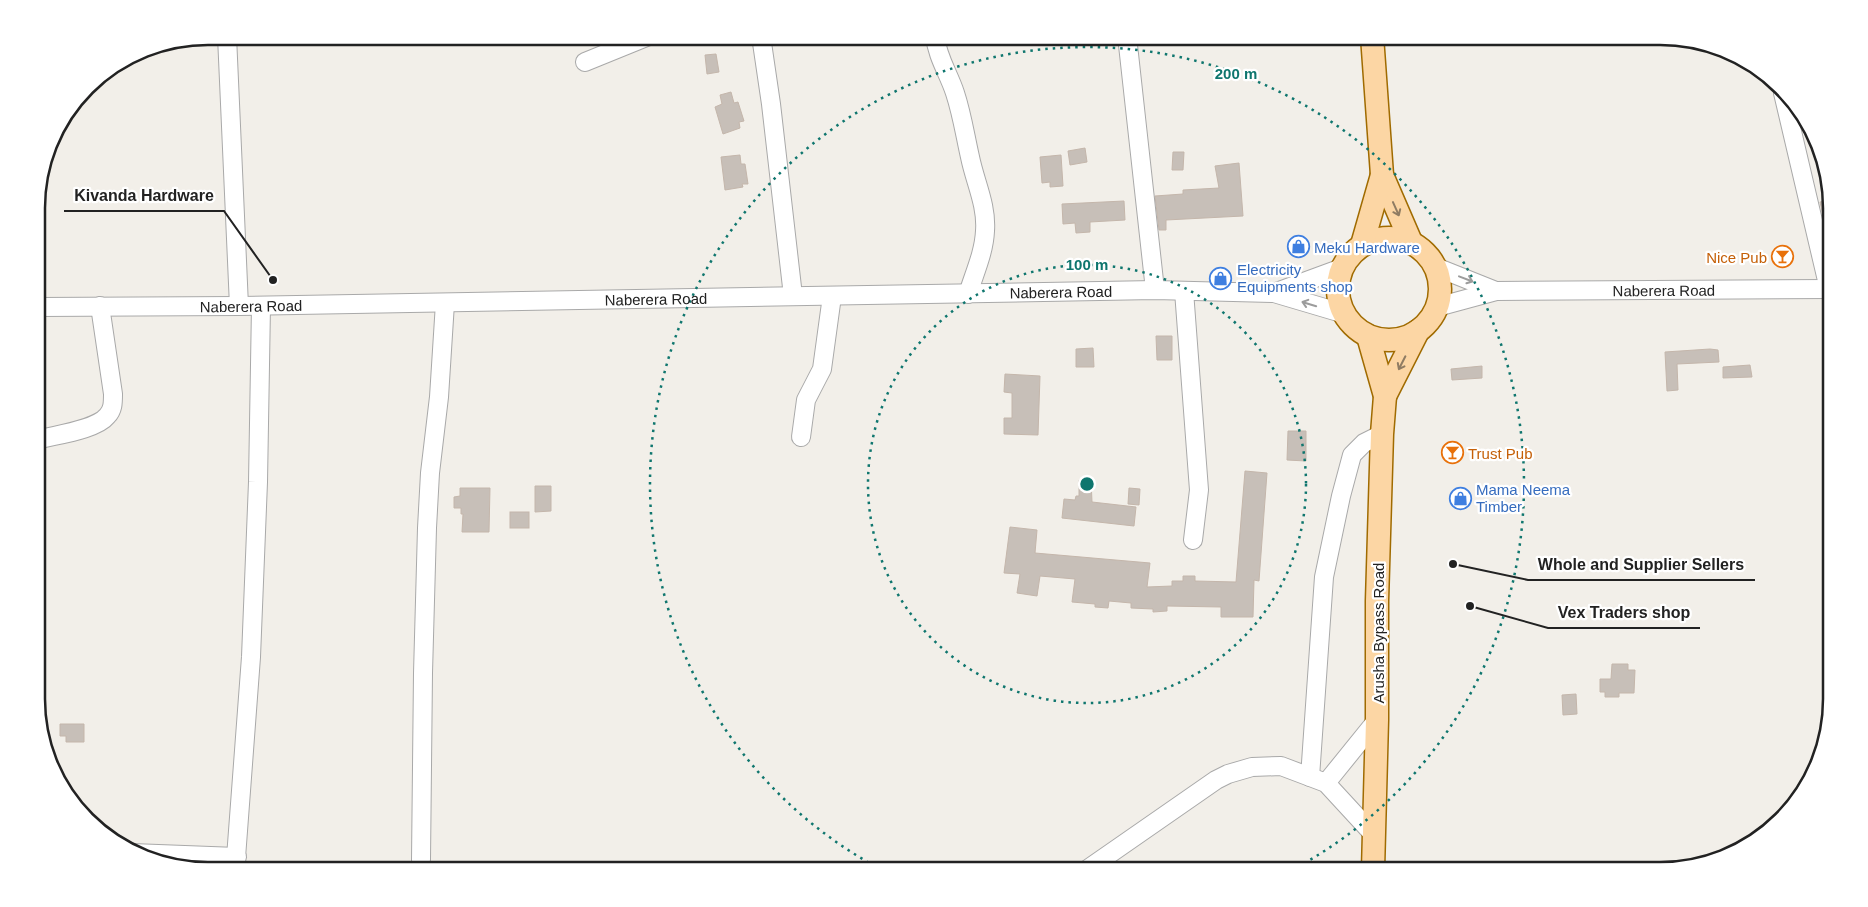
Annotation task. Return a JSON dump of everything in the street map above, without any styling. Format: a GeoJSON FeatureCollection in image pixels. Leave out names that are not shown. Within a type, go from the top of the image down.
{"type":"FeatureCollection","features":[{"type":"Feature","properties":{"kind":"main road"},"geometry":{"type":"LineString","coordinates":[[1373,45],[1382,175],[1411,242]]}},
{"type":"Feature","properties":{"kind":"main road"},"geometry":{"type":"LineString","coordinates":[[1362,245],[1382,175]]}},
{"type":"Feature","properties":{"kind":"main road"},"geometry":{"type":"LineString","coordinates":[[1418,331],[1402,338],[1385,340],[1368,336],[1355,327],[1345,314],[1339,300],[1338,284],[1342,268],[1350,255],[1362,245],[1377,238],[1394,237],[1411,242],[1426,252],[1436,267]]}},
{"type":"Feature","properties":{"kind":"main road","name":"Arusha Bypass Road"},"geometry":{"type":"LineString","coordinates":[[1385,396],[1418,331],[1430,320],[1437,306],[1440,294],[1440,280],[1436,267]]}},
{"type":"Feature","properties":{"kind":"main road","name":"Arusha Bypass Road"},"geometry":{"type":"LineString","coordinates":[[1368,336],[1385,396],[1382,434],[1377,601],[1378,720],[1373,862]]}},
{"type":"Feature","properties":{"kind":"street"},"geometry":{"type":"LineString","coordinates":[[227,45],[239,306]]}},
{"type":"Feature","properties":{"kind":"street"},"geometry":{"type":"LineString","coordinates":[[585,62],[628,45]]}},
{"type":"Feature","properties":{"kind":"street"},"geometry":{"type":"LineString","coordinates":[[761,45],[771,104],[793,296]]}},
{"type":"Feature","properties":{"kind":"street"},"geometry":{"type":"LineString","coordinates":[[936,45],[963,116],[970,158],[981,192],[986,229],[984,245],[968,294]]}},
{"type":"Feature","properties":{"kind":"street"},"geometry":{"type":"LineString","coordinates":[[1128,45],[1155,290]]}},
{"type":"Feature","properties":{"kind":"street"},"geometry":{"type":"LineString","coordinates":[[1786,106],[1823,260]]}},
{"type":"Feature","properties":{"kind":"street","name":"Naberera Road"},"geometry":{"type":"LineString","coordinates":[[1436,267],[1496,291]]}},
{"type":"Feature","properties":{"kind":"street","name":"Naberera Road"},"geometry":{"type":"LineString","coordinates":[[1274,293],[1342,268]]}},
{"type":"Feature","properties":{"kind":"street","name":"Naberera Road"},"geometry":{"type":"LineString","coordinates":[[1437,306],[1496,291],[1823,289]]}},
{"type":"Feature","properties":{"kind":"street","name":"Naberera Road"},"geometry":{"type":"LineString","coordinates":[[45,306],[261,306],[1155,290],[1274,293],[1345,314]]}},
{"type":"Feature","properties":{"kind":"street"},"geometry":{"type":"LineString","coordinates":[[1184,291],[1199,490],[1193,540]]}},
{"type":"Feature","properties":{"kind":"street"},"geometry":{"type":"LineString","coordinates":[[801,437],[806,400],[822,369],[832,296]]}},
{"type":"Feature","properties":{"kind":"street"},"geometry":{"type":"LineString","coordinates":[[421,860],[422,673],[427,528],[430,474],[439,397],[444,303]]}},
{"type":"Feature","properties":{"kind":"street"},"geometry":{"type":"LineString","coordinates":[[45,438],[91,426],[103,420],[113,405],[100,306]]}},
{"type":"Feature","properties":{"kind":"street"},"geometry":{"type":"LineString","coordinates":[[236,862],[251,657],[258,482],[261,306]]}},
{"type":"Feature","properties":{"kind":"street"},"geometry":{"type":"LineString","coordinates":[[1318,780],[1324,577],[1341,496],[1352,455],[1364,443],[1382,434]]}},
{"type":"Feature","properties":{"kind":"street"},"geometry":{"type":"LineString","coordinates":[[1318,780],[1378,720]]}},
{"type":"Feature","properties":{"kind":"street"},"geometry":{"type":"LineString","coordinates":[[1097,862],[1216,780],[1228,774],[1252,767],[1281,766],[1318,780],[1373,834]]}},
{"type":"Feature","properties":{"kind":"street"},"geometry":{"type":"LineString","coordinates":[[170,857],[217,862]]}},
{"type":"Feature","properties":{"kind":"building"},"geometry":{"type":"Polygon","coordinates":[[[716,54],[719,72],[707,74],[705,55],[716,54]]]}},
{"type":"Feature","properties":{"kind":"building"},"geometry":{"type":"Polygon","coordinates":[[[731,92],[734,103],[738,102],[744,121],[739,122],[740,128],[723,134],[715,107],[722,104],[720,95],[731,92]]]}},
{"type":"Feature","properties":{"kind":"building"},"geometry":{"type":"Polygon","coordinates":[[[1085,148],[1087,162],[1070,165],[1068,151],[1085,148]]]}},
{"type":"Feature","properties":{"kind":"building"},"geometry":{"type":"Polygon","coordinates":[[[1173,152],[1184,152],[1183,170],[1172,170],[1173,152]]]}},
{"type":"Feature","properties":{"kind":"building"},"geometry":{"type":"Polygon","coordinates":[[[740,155],[741,164],[745,164],[748,184],[742,184],[743,187],[725,190],[721,157],[740,155]]]}},
{"type":"Feature","properties":{"kind":"building"},"geometry":{"type":"Polygon","coordinates":[[[1061,155],[1063,186],[1050,187],[1050,182],[1042,183],[1040,157],[1061,155]]]}},
{"type":"Feature","properties":{"kind":"building"},"geometry":{"type":"Polygon","coordinates":[[[1239,163],[1243,216],[1166,220],[1166,230],[1159,230],[1155,196],[1183,194],[1183,190],[1219,188],[1215,166],[1239,163]]]}},
{"type":"Feature","properties":{"kind":"building"},"geometry":{"type":"Polygon","coordinates":[[[1124,201],[1125,220],[1090,222],[1090,232],[1076,233],[1075,223],[1063,224],[1062,204],[1124,201]]]}},
{"type":"Feature","properties":{"kind":"building"},"geometry":{"type":"Polygon","coordinates":[[[1823,201],[1823,215],[1820,202],[1823,201]]]}},
{"type":"Feature","properties":{"kind":"building"},"geometry":{"type":"Polygon","coordinates":[[[1156,336],[1172,336],[1172,360],[1157,360],[1156,336]]]}},
{"type":"Feature","properties":{"kind":"building"},"geometry":{"type":"Polygon","coordinates":[[[1093,348],[1094,367],[1076,367],[1076,349],[1093,348]]]}},
{"type":"Feature","properties":{"kind":"building"},"geometry":{"type":"Polygon","coordinates":[[[1718,350],[1719,362],[1677,364],[1678,390],[1667,391],[1665,352],[1718,350]]]}},
{"type":"Feature","properties":{"kind":"building"},"geometry":{"type":"Polygon","coordinates":[[[1750,365],[1752,377],[1723,378],[1723,367],[1750,365]]]}},
{"type":"Feature","properties":{"kind":"building"},"geometry":{"type":"Polygon","coordinates":[[[1482,366],[1482,378],[1452,380],[1451,369],[1482,366]]]}},
{"type":"Feature","properties":{"kind":"building"},"geometry":{"type":"Polygon","coordinates":[[[1005,374],[1040,376],[1038,435],[1004,434],[1004,418],[1012,418],[1012,393],[1004,392],[1005,374]]]}},
{"type":"Feature","properties":{"kind":"building"},"geometry":{"type":"Polygon","coordinates":[[[1288,431],[1306,431],[1306,461],[1287,460],[1288,431]]]}},
{"type":"Feature","properties":{"kind":"building"},"geometry":{"type":"Polygon","coordinates":[[[1245,471],[1267,473],[1259,581],[1254,580],[1253,617],[1221,617],[1221,607],[1167,606],[1167,611],[1153,612],[1153,609],[1131,608],[1131,603],[1109,601],[1108,608],[1095,607],[1095,604],[1072,602],[1075,579],[1040,576],[1037,596],[1017,593],[1020,574],[1004,573],[1010,527],[1037,530],[1035,553],[1150,563],[1147,587],[1172,586],[1172,581],[1183,581],[1183,576],[1195,576],[1195,581],[1236,582],[1245,471]]]}},
{"type":"Feature","properties":{"kind":"building"},"geometry":{"type":"Polygon","coordinates":[[[1079,480],[1091,480],[1092,502],[1136,507],[1134,526],[1062,518],[1064,499],[1075,500],[1076,496],[1079,496],[1079,480]]]}},
{"type":"Feature","properties":{"kind":"building"},"geometry":{"type":"Polygon","coordinates":[[[535,486],[551,486],[551,511],[535,512],[535,486]]]}},
{"type":"Feature","properties":{"kind":"building"},"geometry":{"type":"Polygon","coordinates":[[[460,488],[490,488],[489,532],[462,532],[463,514],[461,514],[461,508],[454,508],[454,497],[460,496],[460,488]]]}},
{"type":"Feature","properties":{"kind":"building"},"geometry":{"type":"Polygon","coordinates":[[[1129,488],[1140,489],[1139,505],[1128,504],[1129,488]]]}},
{"type":"Feature","properties":{"kind":"building"},"geometry":{"type":"Polygon","coordinates":[[[510,512],[529,512],[529,528],[510,528],[510,512]]]}},
{"type":"Feature","properties":{"kind":"building"},"geometry":{"type":"Polygon","coordinates":[[[1612,664],[1628,664],[1628,670],[1635,670],[1634,693],[1619,693],[1619,697],[1605,697],[1605,692],[1600,692],[1600,679],[1611,679],[1612,664]]]}},
{"type":"Feature","properties":{"kind":"building"},"geometry":{"type":"Polygon","coordinates":[[[1576,694],[1577,714],[1563,715],[1562,695],[1576,694]]]}},
{"type":"Feature","properties":{"kind":"building"},"geometry":{"type":"Polygon","coordinates":[[[60,724],[84,724],[84,742],[66,742],[66,736],[60,736],[60,724]]]}},
{"type":"Feature","properties":{"kind":"place","name":"Meku Hardware"},"geometry":{"type":"Point","coordinates":[1298,247]}},
{"type":"Feature","properties":{"kind":"place","name":"Nice Pub"},"geometry":{"type":"Point","coordinates":[1783,257]}},
{"type":"Feature","properties":{"kind":"place","name":"Electricity Equipments shop"},"geometry":{"type":"Point","coordinates":[1221,278]}},
{"type":"Feature","properties":{"kind":"place","name":"Kivanda Hardware"},"geometry":{"type":"Point","coordinates":[273,280]}},
{"type":"Feature","properties":{"kind":"place","name":"Trust Pub"},"geometry":{"type":"Point","coordinates":[1452,453]}},
{"type":"Feature","properties":{"kind":"place","name":"Mama Neema Timber"},"geometry":{"type":"Point","coordinates":[1460,498]}},
{"type":"Feature","properties":{"kind":"place","name":"Whole and Supplier Sellers"},"geometry":{"type":"Point","coordinates":[1453,564]}},
{"type":"Feature","properties":{"kind":"place","name":"Vex Traders shop"},"geometry":{"type":"Point","coordinates":[1470,606]}}]}
